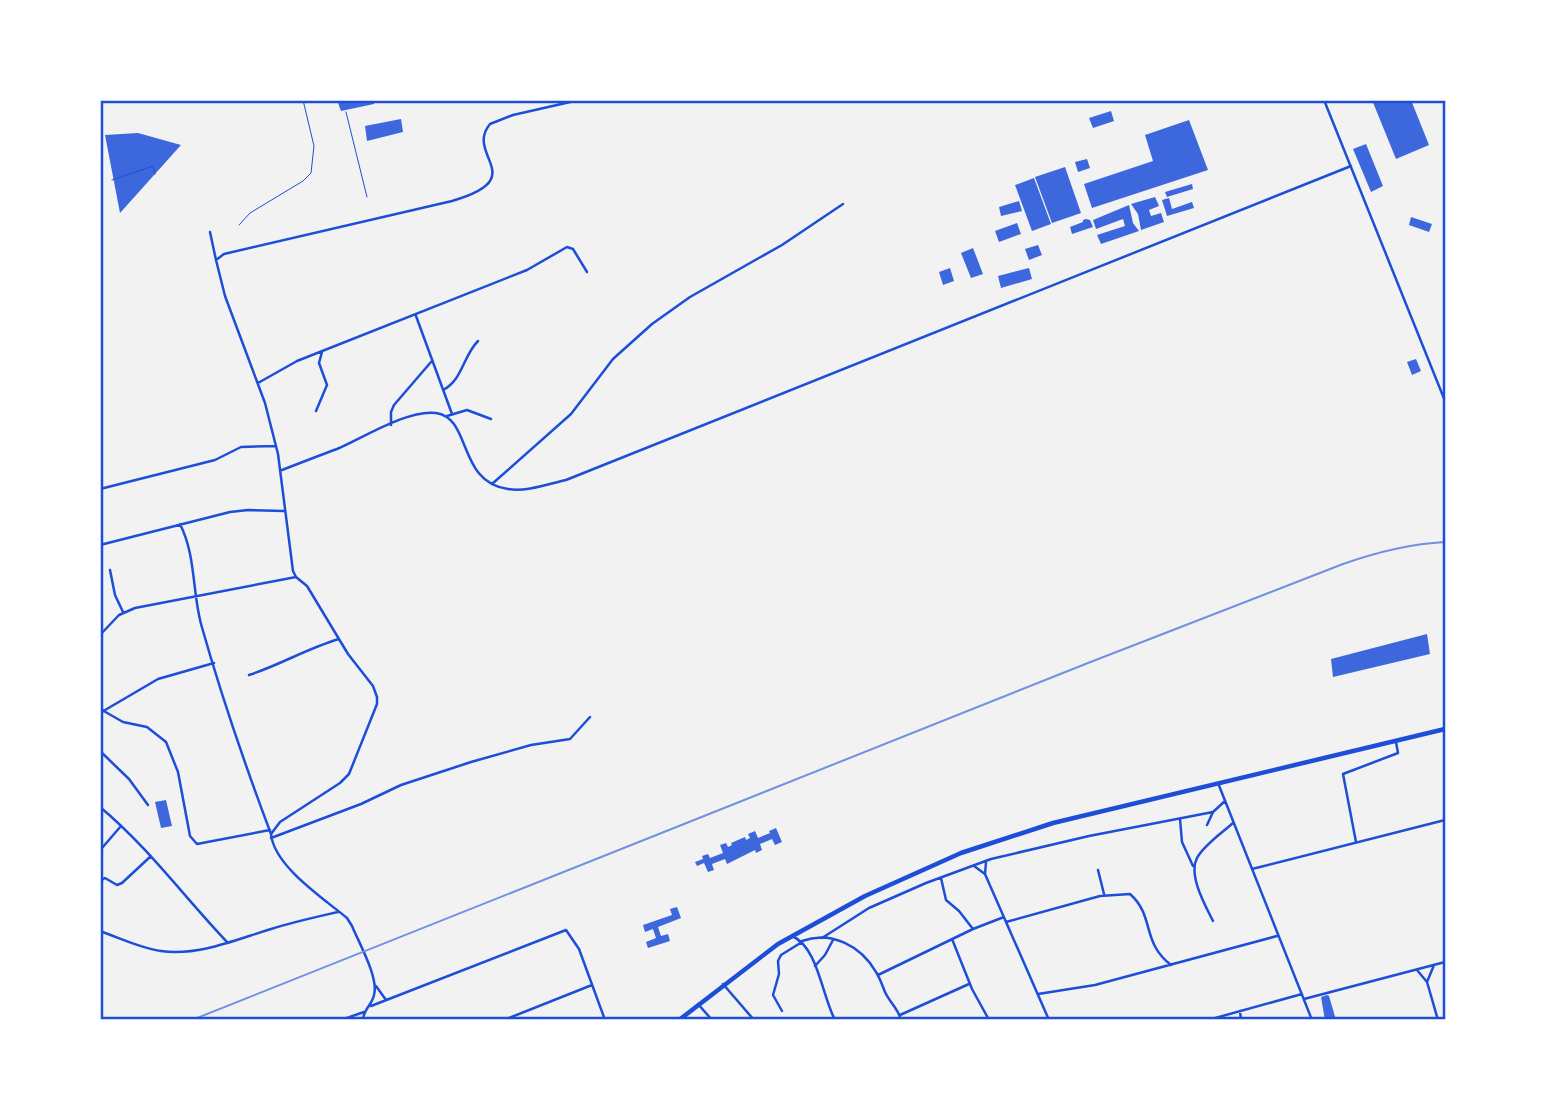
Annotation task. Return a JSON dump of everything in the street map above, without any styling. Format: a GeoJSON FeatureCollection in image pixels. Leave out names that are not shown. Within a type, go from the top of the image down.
{"type":"FeatureCollection","features":[{"type":"Feature","properties":{"kind":"highway"},"geometry":{"type":"LineString","coordinates":[[679,1020],[723,984],[792,936],[865,896],[961,853],[1053,823],[1445,729]]}},
{"type":"Feature","properties":{"kind":"street"},"geometry":{"type":"LineString","coordinates":[[216,260],[224,254],[478,193],[489,186],[492,178],[485,140],[490,124],[513,115],[579,100]]}},
{"type":"Feature","properties":{"kind":"street"},"geometry":{"type":"LineString","coordinates":[[1325,100],[1445,401]]}},
{"type":"Feature","properties":{"kind":"street"},"geometry":{"type":"LineString","coordinates":[[282,470],[422,413],[439,413],[447,416],[457,429],[474,467],[492,484],[518,489],[566,480],[1351,166]]}},
{"type":"Feature","properties":{"kind":"street"},"geometry":{"type":"LineString","coordinates":[[492,484],[571,414],[613,359],[652,324],[690,297],[782,246],[843,204]]}},
{"type":"Feature","properties":{"kind":"street"},"geometry":{"type":"LineString","coordinates":[[210,232],[225,296],[258,383],[282,470],[291,566],[373,686],[377,697],[377,704],[349,774],[340,783],[280,822],[271,834]]}},
{"type":"Feature","properties":{"kind":"street"},"geometry":{"type":"LineString","coordinates":[[258,383],[284,367],[527,270],[567,247],[573,249],[587,272]]}},
{"type":"Feature","properties":{"kind":"street"},"geometry":{"type":"LineString","coordinates":[[416,316],[452,414]]}},
{"type":"Feature","properties":{"kind":"street"},"geometry":{"type":"LineString","coordinates":[[443,390],[454,381],[468,352],[478,341]]}},
{"type":"Feature","properties":{"kind":"street"},"geometry":{"type":"LineString","coordinates":[[316,411],[327,385],[319,363],[323,352]]}},
{"type":"Feature","properties":{"kind":"street"},"geometry":{"type":"LineString","coordinates":[[391,425],[394,405],[432,362]]}},
{"type":"Feature","properties":{"kind":"street"},"geometry":{"type":"LineString","coordinates":[[447,416],[467,410],[491,419]]}},
{"type":"Feature","properties":{"kind":"street"},"geometry":{"type":"LineString","coordinates":[[100,489],[215,460],[241,447],[276,446]]}},
{"type":"Feature","properties":{"kind":"street"},"geometry":{"type":"LineString","coordinates":[[100,545],[237,511],[284,512]]}},
{"type":"Feature","properties":{"kind":"street"},"geometry":{"type":"LineString","coordinates":[[180,524],[192,558],[201,622],[240,749],[271,834],[285,863],[352,926],[376,986],[386,1000]]}},
{"type":"Feature","properties":{"kind":"street"},"geometry":{"type":"LineString","coordinates":[[110,570],[117,600],[123,612]]}},
{"type":"Feature","properties":{"kind":"street"},"geometry":{"type":"LineString","coordinates":[[100,635],[123,612],[143,606],[296,577]]}},
{"type":"Feature","properties":{"kind":"street"},"geometry":{"type":"LineString","coordinates":[[249,675],[318,645],[339,639]]}},
{"type":"Feature","properties":{"kind":"street"},"geometry":{"type":"LineString","coordinates":[[101,712],[158,679],[214,663]]}},
{"type":"Feature","properties":{"kind":"street"},"geometry":{"type":"LineString","coordinates":[[101,712],[123,722],[147,727],[166,742],[178,772],[190,835],[197,844],[271,834],[471,762],[531,745],[570,739],[590,717]]}},
{"type":"Feature","properties":{"kind":"street"},"geometry":{"type":"LineString","coordinates":[[1356,842],[1343,774],[1398,753],[1396,741]]}},
{"type":"Feature","properties":{"kind":"street"},"geometry":{"type":"LineString","coordinates":[[100,751],[129,779],[148,805]]}},
{"type":"Feature","properties":{"kind":"street"},"geometry":{"type":"LineString","coordinates":[[1218,783],[1312,1020]]}},
{"type":"Feature","properties":{"kind":"street"},"geometry":{"type":"LineString","coordinates":[[1207,825],[1213,813],[1225,801]]}},
{"type":"Feature","properties":{"kind":"street"},"geometry":{"type":"LineString","coordinates":[[100,807],[151,856],[192,906],[228,943]]}},
{"type":"Feature","properties":{"kind":"street"},"geometry":{"type":"LineString","coordinates":[[822,938],[869,908],[941,877],[986,862],[1089,836],[1213,813]]}},
{"type":"Feature","properties":{"kind":"street"},"geometry":{"type":"LineString","coordinates":[[1180,819],[1182,842],[1213,921]]}},
{"type":"Feature","properties":{"kind":"street"},"geometry":{"type":"LineString","coordinates":[[1252,869],[1445,820]]}},
{"type":"Feature","properties":{"kind":"street"},"geometry":{"type":"LineString","coordinates":[[1194,868],[1199,855],[1233,823]]}},
{"type":"Feature","properties":{"kind":"street"},"geometry":{"type":"LineString","coordinates":[[102,848],[121,826]]}},
{"type":"Feature","properties":{"kind":"street"},"geometry":{"type":"LineString","coordinates":[[100,881],[105,878],[117,885],[122,883],[151,856]]}},
{"type":"Feature","properties":{"kind":"street"},"geometry":{"type":"LineString","coordinates":[[986,862],[985,874],[1049,1020]]}},
{"type":"Feature","properties":{"kind":"street"},"geometry":{"type":"LineString","coordinates":[[974,866],[985,874]]}},
{"type":"Feature","properties":{"kind":"street"},"geometry":{"type":"LineString","coordinates":[[1098,870],[1104,895]]}},
{"type":"Feature","properties":{"kind":"street"},"geometry":{"type":"LineString","coordinates":[[941,877],[946,900],[973,929]]}},
{"type":"Feature","properties":{"kind":"street"},"geometry":{"type":"LineString","coordinates":[[1006,922],[1123,892],[1133,897],[1143,911],[1154,949],[1171,965]]}},
{"type":"Feature","properties":{"kind":"street"},"geometry":{"type":"LineString","coordinates":[[100,931],[146,948],[162,951],[195,950],[338,912]]}},
{"type":"Feature","properties":{"kind":"street"},"geometry":{"type":"LineString","coordinates":[[878,975],[1004,917]]}},
{"type":"Feature","properties":{"kind":"street"},"geometry":{"type":"LineString","coordinates":[[368,1007],[566,930],[576,943],[605,1020]]}},
{"type":"Feature","properties":{"kind":"street"},"geometry":{"type":"LineString","coordinates":[[792,936],[802,941],[815,966],[826,1003],[835,1020]]}},
{"type":"Feature","properties":{"kind":"street"},"geometry":{"type":"LineString","coordinates":[[1038,994],[1095,985],[1277,936]]}},
{"type":"Feature","properties":{"kind":"street"},"geometry":{"type":"LineString","coordinates":[[782,1011],[772,995],[779,974],[778,961],[802,941],[813,937],[842,941],[863,955],[878,975],[901,1020]]}},
{"type":"Feature","properties":{"kind":"street"},"geometry":{"type":"LineString","coordinates":[[815,966],[834,939]]}},
{"type":"Feature","properties":{"kind":"street"},"geometry":{"type":"LineString","coordinates":[[952,939],[969,984],[988,1018],[986,1020]]}},
{"type":"Feature","properties":{"kind":"street"},"geometry":{"type":"LineString","coordinates":[[1208,1020],[1445,962]]}},
{"type":"Feature","properties":{"kind":"street"},"geometry":{"type":"LineString","coordinates":[[1427,982],[1434,965]]}},
{"type":"Feature","properties":{"kind":"street"},"geometry":{"type":"LineString","coordinates":[[1417,970],[1427,982],[1438,1020]]}},
{"type":"Feature","properties":{"kind":"street"},"geometry":{"type":"LineString","coordinates":[[723,984],[754,1020]]}},
{"type":"Feature","properties":{"kind":"street"},"geometry":{"type":"LineString","coordinates":[[900,1015],[969,984]]}},
{"type":"Feature","properties":{"kind":"street"},"geometry":{"type":"LineString","coordinates":[[504,1020],[592,985]]}},
{"type":"Feature","properties":{"kind":"street"},"geometry":{"type":"LineString","coordinates":[[363,1020],[376,986]]}},
{"type":"Feature","properties":{"kind":"street"},"geometry":{"type":"LineString","coordinates":[[698,1004],[712,1020]]}},
{"type":"Feature","properties":{"kind":"street"},"geometry":{"type":"LineString","coordinates":[[1240,1011],[1241,1020]]}},
{"type":"Feature","properties":{"kind":"street"},"geometry":{"type":"LineString","coordinates":[[341,1020],[365,1012]]}},
{"type":"Feature","properties":{"kind":"lane"},"geometry":{"type":"LineString","coordinates":[[346,111],[367,197]]}},
{"type":"Feature","properties":{"kind":"path"},"geometry":{"type":"LineString","coordinates":[[239,225],[250,212],[303,181],[311,173],[314,146],[303,100]]}},
{"type":"Feature","properties":{"kind":"path"},"geometry":{"type":"LineString","coordinates":[[112,180],[153,166],[155,174]]}},
{"type":"Feature","properties":{"kind":"building"},"geometry":{"type":"Polygon","coordinates":[[[337,100],[374,100],[374,104],[341,111],[337,100]]]}},
{"type":"Feature","properties":{"kind":"building"},"geometry":{"type":"Polygon","coordinates":[[[1372,100],[1411,100],[1429,145],[1396,159],[1372,100]]]}},
{"type":"Feature","properties":{"kind":"building"},"geometry":{"type":"Polygon","coordinates":[[[1111,111],[1114,121],[1093,128],[1089,118],[1111,111]]]}},
{"type":"Feature","properties":{"kind":"building"},"geometry":{"type":"Polygon","coordinates":[[[401,119],[403,132],[367,141],[365,126],[401,119]]]}},
{"type":"Feature","properties":{"kind":"building"},"geometry":{"type":"Polygon","coordinates":[[[1189,120],[1208,170],[1092,208],[1084,184],[1153,161],[1145,135],[1189,120]]]}},
{"type":"Feature","properties":{"kind":"building"},"geometry":{"type":"Polygon","coordinates":[[[138,133],[181,145],[120,213],[105,135],[138,133]]]}},
{"type":"Feature","properties":{"kind":"building"},"geometry":{"type":"Polygon","coordinates":[[[1366,144],[1383,186],[1371,192],[1353,149],[1366,144]]]}},
{"type":"Feature","properties":{"kind":"building"},"geometry":{"type":"Polygon","coordinates":[[[1087,159],[1090,168],[1078,172],[1075,162],[1087,159]]]}},
{"type":"Feature","properties":{"kind":"building"},"geometry":{"type":"Polygon","coordinates":[[[1065,167],[1081,213],[1052,223],[1035,177],[1065,167]]]}},
{"type":"Feature","properties":{"kind":"building"},"geometry":{"type":"Polygon","coordinates":[[[1034,178],[1051,224],[1032,231],[1015,185],[1034,178]]]}},
{"type":"Feature","properties":{"kind":"building"},"geometry":{"type":"Polygon","coordinates":[[[1192,184],[1193,189],[1167,197],[1165,192],[1192,184]]]}},
{"type":"Feature","properties":{"kind":"building"},"geometry":{"type":"Polygon","coordinates":[[[1155,197],[1159,206],[1149,210],[1151,216],[1161,213],[1164,222],[1141,230],[1138,214],[1131,204],[1155,197]]]}},
{"type":"Feature","properties":{"kind":"building"},"geometry":{"type":"Polygon","coordinates":[[[1169,198],[1172,209],[1192,202],[1194,208],[1167,216],[1162,200],[1169,198]]]}},
{"type":"Feature","properties":{"kind":"building"},"geometry":{"type":"Polygon","coordinates":[[[1019,201],[1022,211],[1001,216],[999,207],[1019,201]]]}},
{"type":"Feature","properties":{"kind":"building"},"geometry":{"type":"Polygon","coordinates":[[[1129,205],[1133,223],[1139,231],[1101,244],[1097,235],[1125,226],[1123,219],[1096,229],[1093,220],[1129,205]]]}},
{"type":"Feature","properties":{"kind":"building"},"geometry":{"type":"Polygon","coordinates":[[[1411,217],[1432,224],[1429,232],[1409,225],[1411,217]]]}},
{"type":"Feature","properties":{"kind":"building"},"geometry":{"type":"Polygon","coordinates":[[[1086,219],[1090,220],[1093,227],[1072,234],[1070,227],[1086,219]]]}},
{"type":"Feature","properties":{"kind":"building"},"geometry":{"type":"Polygon","coordinates":[[[1017,223],[1021,234],[999,242],[995,231],[1017,223]]]}},
{"type":"Feature","properties":{"kind":"building"},"geometry":{"type":"Polygon","coordinates":[[[1038,245],[1042,255],[1029,260],[1025,249],[1038,245]]]}},
{"type":"Feature","properties":{"kind":"building"},"geometry":{"type":"Polygon","coordinates":[[[973,248],[983,274],[971,278],[961,253],[973,248]]]}},
{"type":"Feature","properties":{"kind":"building"},"geometry":{"type":"Polygon","coordinates":[[[950,268],[954,281],[943,285],[939,272],[950,268]]]}},
{"type":"Feature","properties":{"kind":"building"},"geometry":{"type":"Polygon","coordinates":[[[1029,268],[1032,279],[1001,288],[998,276],[1029,268]]]}},
{"type":"Feature","properties":{"kind":"building"},"geometry":{"type":"Polygon","coordinates":[[[1416,359],[1421,371],[1412,375],[1407,362],[1416,359]]]}},
{"type":"Feature","properties":{"kind":"building"},"geometry":{"type":"Polygon","coordinates":[[[1427,634],[1430,654],[1333,677],[1331,659],[1427,634]]]}},
{"type":"Feature","properties":{"kind":"building"},"geometry":{"type":"Polygon","coordinates":[[[166,800],[172,826],[161,828],[155,802],[166,800]]]}},
{"type":"Feature","properties":{"kind":"building"},"geometry":{"type":"Polygon","coordinates":[[[776,828],[782,842],[775,845],[772,839],[760,844],[762,850],[756,853],[755,850],[727,864],[725,859],[712,864],[714,870],[708,872],[704,863],[697,866],[695,862],[708,854],[710,858],[723,853],[720,845],[726,843],[728,847],[745,837],[746,840],[750,838],[748,834],[755,831],[758,838],[776,828]]]}},
{"type":"Feature","properties":{"kind":"building"},"geometry":{"type":"Polygon","coordinates":[[[677,907],[681,918],[658,927],[661,936],[668,934],[670,941],[648,948],[646,942],[656,938],[653,929],[645,932],[643,925],[672,915],[670,909],[677,907]]]}},
{"type":"Feature","properties":{"kind":"building"},"geometry":{"type":"Polygon","coordinates":[[[1327,995],[1336,1020],[1325,1020],[1321,997],[1327,995]]]}},
{"type":"Feature","properties":{"kind":"railway"},"geometry":{"type":"LineString","coordinates":[[192,1020],[1343,564],[1393,549],[1445,542]]}}]}
